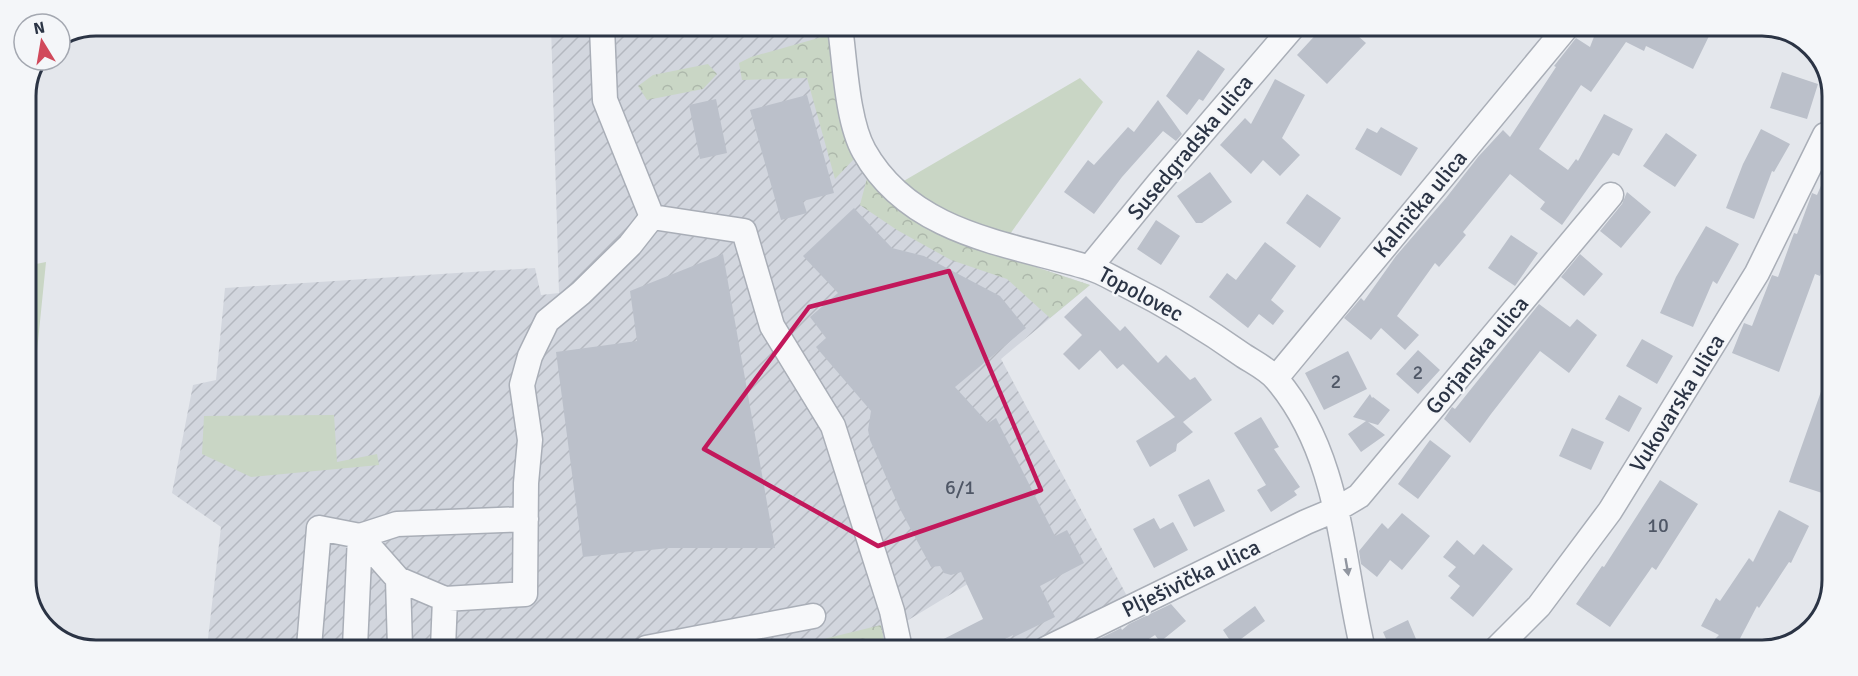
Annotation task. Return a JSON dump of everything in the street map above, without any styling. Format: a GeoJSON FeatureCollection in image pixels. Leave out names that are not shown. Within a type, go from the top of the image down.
{"type":"FeatureCollection","features":[{"type":"Feature","properties":{"kind":"street"},"geometry":{"type":"LineString","coordinates":[[602,36],[605,100],[652,217]]}},
{"type":"Feature","properties":{"kind":"street","name":"Topolovec"},"geometry":{"type":"LineString","coordinates":[[841,36],[854,121],[863,149],[879,174],[897,194],[920,211],[960,230],[1007,246],[1090,267],[1153,298],[1208,330],[1276,378],[1301,415],[1325,468],[1337,509],[1361,640]]}},
{"type":"Feature","properties":{"kind":"street","name":"Susedgradska ulica"},"geometry":{"type":"LineString","coordinates":[[1090,267],[1285,36]]}},
{"type":"Feature","properties":{"kind":"street","name":"Kalnička ulica"},"geometry":{"type":"LineString","coordinates":[[1276,378],[1559,36]]}},
{"type":"Feature","properties":{"kind":"street","name":"Vukovarska ulica"},"geometry":{"type":"LineString","coordinates":[[1505,640],[1539,606],[1610,512],[1757,273],[1822,141]]}},
{"type":"Feature","properties":{"kind":"street","name":"Gorjanska ulica"},"geometry":{"type":"LineString","coordinates":[[1337,509],[1359,496],[1611,195]]}},
{"type":"Feature","properties":{"kind":"street"},"geometry":{"type":"LineString","coordinates":[[360,536],[398,579],[445,599],[525,594],[526,483],[530,440],[522,385],[530,356],[547,321],[581,293],[630,245],[652,217]]}},
{"type":"Feature","properties":{"kind":"street"},"geometry":{"type":"LineString","coordinates":[[652,217],[744,231],[772,326],[833,426],[892,611],[898,640]]}},
{"type":"Feature","properties":{"kind":"street","name":"Plješivička ulica"},"geometry":{"type":"LineString","coordinates":[[1064,640],[1337,509]]}},
{"type":"Feature","properties":{"kind":"street"},"geometry":{"type":"LineString","coordinates":[[310,640],[319,528],[360,536],[397,524],[526,519]]}},
{"type":"Feature","properties":{"kind":"street"},"geometry":{"type":"LineString","coordinates":[[355,640],[360,536]]}},
{"type":"Feature","properties":{"kind":"street"},"geometry":{"type":"LineString","coordinates":[[398,579],[400,640]]}},
{"type":"Feature","properties":{"kind":"street"},"geometry":{"type":"LineString","coordinates":[[443,640],[445,599]]}},
{"type":"Feature","properties":{"kind":"street"},"geometry":{"type":"LineString","coordinates":[[688,640],[813,616]]}},
{"type":"Feature","properties":{"kind":"highlighted area"},"geometry":{"type":"Polygon","coordinates":[[[949,271],[1041,490],[878,546],[704,449],[809,307],[949,271]]]}},
{"type":"Feature","properties":{"kind":"shaded area"},"geometry":{"type":"Polygon","coordinates":[[[551,36],[829,36],[842,119],[854,159],[867,178],[889,201],[917,222],[960,242],[1090,285],[1001,359],[1127,596],[1038,640],[1008,640],[976,579],[905,622],[909,640],[208,640],[221,527],[172,493],[193,385],[216,380],[225,288],[535,268],[541,295],[559,293],[551,36]]]}},
{"type":"Feature","properties":{"kind":"green space"},"geometry":{"type":"Polygon","coordinates":[[[829,36],[842,119],[854,159],[835,179],[807,78],[742,80],[739,63],[751,57],[829,36]]]}},
{"type":"Feature","properties":{"kind":"green space"},"geometry":{"type":"Polygon","coordinates":[[[708,64],[717,74],[703,89],[647,100],[638,86],[653,75],[708,64]]]}},
{"type":"Feature","properties":{"kind":"green space"},"geometry":{"type":"Polygon","coordinates":[[[1080,78],[1103,102],[1008,237],[963,221],[926,202],[902,182],[1080,78]]]}},
{"type":"Feature","properties":{"kind":"green space"},"geometry":{"type":"Polygon","coordinates":[[[867,178],[889,201],[917,222],[960,242],[1090,285],[1050,318],[1007,279],[951,260],[897,230],[860,205],[867,178]]]}},
{"type":"Feature","properties":{"kind":"green space"},"geometry":{"type":"Polygon","coordinates":[[[46,262],[36,361],[36,264],[46,262]]]}},
{"type":"Feature","properties":{"kind":"green space"},"geometry":{"type":"Polygon","coordinates":[[[334,415],[337,462],[377,454],[379,465],[251,477],[202,454],[204,416],[334,415]]]}},
{"type":"Feature","properties":{"kind":"green space"},"geometry":{"type":"Polygon","coordinates":[[[881,625],[884,640],[820,640],[881,625]]]}},
{"type":"Feature","properties":{"kind":"building"},"geometry":{"type":"Polygon","coordinates":[[[1315,36],[1358,36],[1366,43],[1327,84],[1297,55],[1315,36]]]}},
{"type":"Feature","properties":{"kind":"building"},"geometry":{"type":"Polygon","coordinates":[[[1594,36],[1709,36],[1693,69],[1646,46],[1644,51],[1626,42],[1591,92],[1581,85],[1539,149],[1568,170],[1576,159],[1578,161],[1604,114],[1633,129],[1619,156],[1613,153],[1562,225],[1540,209],[1545,202],[1510,174],[1463,232],[1466,235],[1439,267],[1435,263],[1397,316],[1419,335],[1405,350],[1381,328],[1371,340],[1344,318],[1361,298],[1364,301],[1396,256],[1478,157],[1503,130],[1510,137],[1556,67],[1554,66],[1576,38],[1590,47],[1594,36]]]}},
{"type":"Feature","properties":{"kind":"building"},"geometry":{"type":"Polygon","coordinates":[[[1198,50],[1225,69],[1203,101],[1199,99],[1187,115],[1166,96],[1198,50]]]}},
{"type":"Feature","properties":{"kind":"building"},"geometry":{"type":"Polygon","coordinates":[[[1782,72],[1818,84],[1807,119],[1770,108],[1782,72]]]}},
{"type":"Feature","properties":{"kind":"building"},"geometry":{"type":"Polygon","coordinates":[[[1275,79],[1305,95],[1282,138],[1300,155],[1280,176],[1263,160],[1251,174],[1220,145],[1245,118],[1251,124],[1275,79]]]}},
{"type":"Feature","properties":{"kind":"building"},"geometry":{"type":"Polygon","coordinates":[[[807,95],[834,193],[803,201],[807,213],[781,220],[750,110],[807,95]]]}},
{"type":"Feature","properties":{"kind":"building"},"geometry":{"type":"Polygon","coordinates":[[[716,99],[727,153],[700,159],[689,105],[716,99]]]}},
{"type":"Feature","properties":{"kind":"building"},"geometry":{"type":"Polygon","coordinates":[[[1158,100],[1182,134],[1176,141],[1163,131],[1122,177],[1094,214],[1064,192],[1088,160],[1094,165],[1128,127],[1134,132],[1158,100]]]}},
{"type":"Feature","properties":{"kind":"building"},"geometry":{"type":"Polygon","coordinates":[[[1381,127],[1418,148],[1401,176],[1355,149],[1367,128],[1377,133],[1381,127]]]}},
{"type":"Feature","properties":{"kind":"building"},"geometry":{"type":"Polygon","coordinates":[[[1761,129],[1790,144],[1774,172],[1772,171],[1754,219],[1726,208],[1743,164],[1761,129]]]}},
{"type":"Feature","properties":{"kind":"building"},"geometry":{"type":"Polygon","coordinates":[[[1666,133],[1697,155],[1675,187],[1643,166],[1666,133]]]}},
{"type":"Feature","properties":{"kind":"building"},"geometry":{"type":"Polygon","coordinates":[[[1210,172],[1232,202],[1202,223],[1196,223],[1177,196],[1210,172]]]}},
{"type":"Feature","properties":{"kind":"building"},"geometry":{"type":"Polygon","coordinates":[[[1822,183],[1822,270],[1820,276],[1815,274],[1779,372],[1732,353],[1744,323],[1752,326],[1772,275],[1778,277],[1812,193],[1817,195],[1822,183]]]}},
{"type":"Feature","properties":{"kind":"building"},"geometry":{"type":"Polygon","coordinates":[[[1627,192],[1651,212],[1621,248],[1600,231],[1622,204],[1627,192]]]}},
{"type":"Feature","properties":{"kind":"building"},"geometry":{"type":"Polygon","coordinates":[[[1307,194],[1341,218],[1320,248],[1286,223],[1307,194]]]}},
{"type":"Feature","properties":{"kind":"building"},"geometry":{"type":"Polygon","coordinates":[[[854,208],[892,248],[924,256],[1000,296],[1026,328],[955,387],[988,423],[996,418],[1055,536],[1067,530],[1084,563],[1040,586],[1055,617],[1003,640],[942,640],[983,619],[961,572],[951,575],[944,573],[940,566],[931,567],[900,509],[870,440],[868,430],[871,411],[816,347],[826,338],[810,317],[838,293],[803,256],[854,208]]]}},
{"type":"Feature","properties":{"kind":"building"},"geometry":{"type":"Polygon","coordinates":[[[1156,220],[1180,236],[1161,265],[1137,249],[1156,220]]]}},
{"type":"Feature","properties":{"kind":"building"},"geometry":{"type":"Polygon","coordinates":[[[1706,226],[1739,244],[1717,284],[1713,281],[1693,327],[1660,313],[1676,277],[1706,226]]]}},
{"type":"Feature","properties":{"kind":"building"},"geometry":{"type":"Polygon","coordinates":[[[1511,235],[1538,253],[1515,286],[1488,268],[1511,235]]]}},
{"type":"Feature","properties":{"kind":"building"},"geometry":{"type":"Polygon","coordinates":[[[1265,242],[1296,266],[1271,300],[1284,311],[1273,325],[1259,314],[1248,328],[1209,297],[1227,273],[1236,280],[1265,242]]]}},
{"type":"Feature","properties":{"kind":"building"},"geometry":{"type":"Polygon","coordinates":[[[723,254],[775,548],[669,548],[583,557],[556,352],[637,341],[630,291],[723,254]]]}},
{"type":"Feature","properties":{"kind":"building"},"geometry":{"type":"Polygon","coordinates":[[[1580,254],[1603,274],[1584,296],[1561,277],[1580,254]]]}},
{"type":"Feature","properties":{"kind":"building"},"geometry":{"type":"Polygon","coordinates":[[[1086,296],[1120,331],[1125,326],[1158,363],[1166,355],[1190,380],[1195,377],[1212,400],[1183,422],[1193,432],[1177,444],[1176,451],[1150,467],[1136,441],[1175,417],[1123,364],[1117,369],[1100,350],[1079,370],[1063,354],[1082,335],[1064,317],[1086,296]]]}},
{"type":"Feature","properties":{"kind":"building"},"geometry":{"type":"Polygon","coordinates":[[[1539,304],[1570,327],[1577,319],[1597,335],[1569,373],[1540,351],[1470,443],[1444,419],[1452,407],[1455,409],[1539,304]]]}},
{"type":"Feature","properties":{"kind":"building"},"geometry":{"type":"Polygon","coordinates":[[[1642,339],[1673,356],[1657,384],[1626,366],[1642,339]]]}},
{"type":"Feature","properties":{"kind":"building"},"geometry":{"type":"Polygon","coordinates":[[[1418,350],[1440,370],[1418,394],[1396,374],[1418,350]]]}},
{"type":"Feature","properties":{"kind":"building"},"geometry":{"type":"Polygon","coordinates":[[[1348,351],[1367,389],[1324,410],[1305,373],[1348,351]]]}},
{"type":"Feature","properties":{"kind":"building"},"geometry":{"type":"Polygon","coordinates":[[[1822,389],[1822,493],[1789,482],[1822,389]]]}},
{"type":"Feature","properties":{"kind":"building"},"geometry":{"type":"Polygon","coordinates":[[[1370,394],[1372,398],[1390,410],[1378,425],[1368,422],[1385,435],[1361,452],[1348,434],[1366,421],[1353,417],[1370,394]]]}},
{"type":"Feature","properties":{"kind":"building"},"geometry":{"type":"Polygon","coordinates":[[[1619,395],[1642,408],[1629,432],[1605,419],[1619,395]]]}},
{"type":"Feature","properties":{"kind":"building"},"geometry":{"type":"Polygon","coordinates":[[[1261,417],[1279,447],[1274,449],[1300,487],[1294,491],[1297,495],[1271,512],[1257,490],[1266,485],[1234,433],[1261,417]]]}},
{"type":"Feature","properties":{"kind":"building"},"geometry":{"type":"Polygon","coordinates":[[[1572,428],[1604,442],[1591,470],[1559,456],[1572,428]]]}},
{"type":"Feature","properties":{"kind":"building"},"geometry":{"type":"Polygon","coordinates":[[[1430,440],[1451,456],[1418,499],[1398,484],[1430,440]]]}},
{"type":"Feature","properties":{"kind":"building"},"geometry":{"type":"Polygon","coordinates":[[[1209,479],[1225,511],[1194,527],[1178,495],[1209,479]]]}},
{"type":"Feature","properties":{"kind":"building"},"geometry":{"type":"Polygon","coordinates":[[[1660,480],[1698,504],[1656,570],[1652,567],[1610,627],[1576,604],[1602,566],[1604,567],[1660,480]]]}},
{"type":"Feature","properties":{"kind":"building"},"geometry":{"type":"Polygon","coordinates":[[[1779,510],[1809,526],[1791,563],[1789,562],[1759,608],[1757,606],[1739,640],[1714,640],[1719,635],[1701,626],[1716,598],[1720,601],[1749,558],[1753,562],[1779,510]]]}},
{"type":"Feature","properties":{"kind":"building"},"geometry":{"type":"Polygon","coordinates":[[[1402,513],[1430,536],[1402,570],[1390,560],[1377,577],[1361,564],[1359,551],[1382,523],[1388,529],[1402,513]]]}},
{"type":"Feature","properties":{"kind":"building"},"geometry":{"type":"Polygon","coordinates":[[[1154,518],[1160,529],[1173,522],[1188,550],[1154,568],[1133,529],[1154,518]]]}},
{"type":"Feature","properties":{"kind":"building"},"geometry":{"type":"Polygon","coordinates":[[[1457,540],[1474,555],[1483,544],[1513,569],[1473,617],[1450,598],[1460,586],[1448,576],[1456,567],[1443,557],[1457,540]]]}},
{"type":"Feature","properties":{"kind":"building"},"geometry":{"type":"Polygon","coordinates":[[[1171,604],[1186,621],[1162,640],[1159,640],[1155,635],[1147,640],[1097,640],[1121,628],[1122,630],[1129,624],[1171,604]]]}},
{"type":"Feature","properties":{"kind":"building"},"geometry":{"type":"Polygon","coordinates":[[[1255,606],[1265,621],[1240,640],[1230,640],[1223,630],[1255,606]]]}},
{"type":"Feature","properties":{"kind":"building"},"geometry":{"type":"Polygon","coordinates":[[[1408,620],[1416,640],[1387,640],[1383,632],[1408,620]]]}}]}
